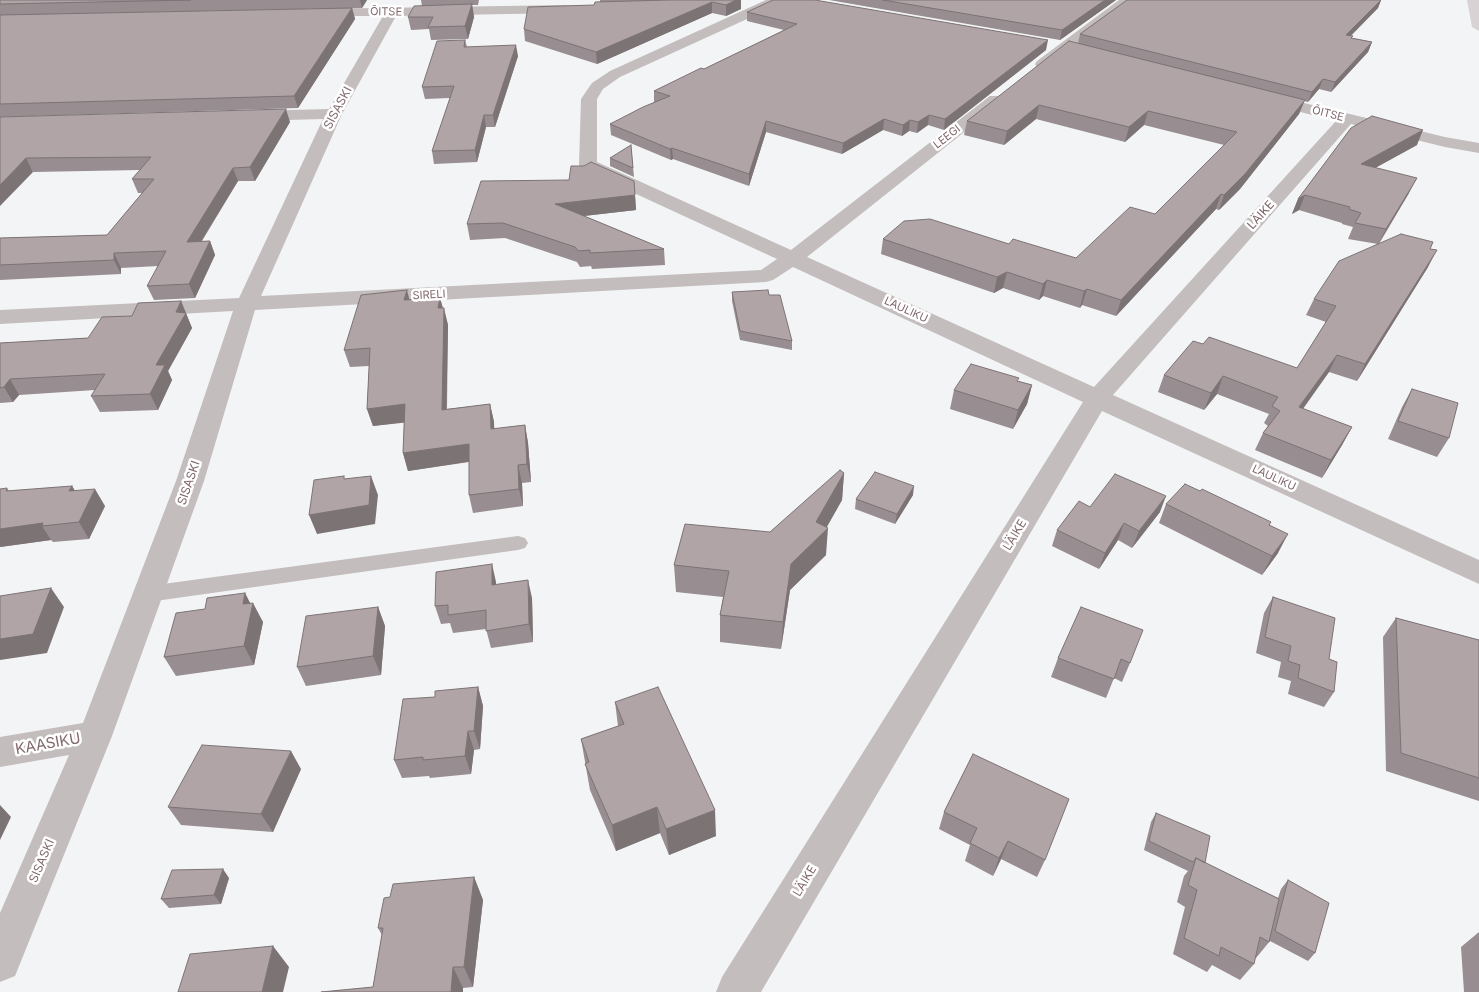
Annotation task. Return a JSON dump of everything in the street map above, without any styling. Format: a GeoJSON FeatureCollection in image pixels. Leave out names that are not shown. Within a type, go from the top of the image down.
{"type":"FeatureCollection","features":[{"type":"Feature","properties":{"kind":"main road"},"geometry":{"type":"LineString","coordinates":[[1474,0],[1479,27]]}},
{"type":"Feature","properties":{"kind":"street"},"geometry":{"type":"LineString","coordinates":[[1032,72],[1127,0]]}},
{"type":"Feature","properties":{"kind":"street"},"geometry":{"type":"LineString","coordinates":[[734,4],[775,1]]}},
{"type":"Feature","properties":{"kind":"street","name":"LAULIKU"},"geometry":{"type":"LineString","coordinates":[[775,1],[615,74],[597,86],[589,99],[588,165],[1479,573]]}},
{"type":"Feature","properties":{"kind":"street","name":"ÕITSE"},"geometry":{"type":"LineString","coordinates":[[304,13],[382,8],[578,8]]}},
{"type":"Feature","properties":{"kind":"street","name":"SISASKI"},"geometry":{"type":"LineString","coordinates":[[0,961],[95,736],[190,481],[246,305],[382,8]]}},
{"type":"Feature","properties":{"kind":"street"},"geometry":{"type":"LineString","coordinates":[[1044,44],[1082,52]]}},
{"type":"Feature","properties":{"kind":"street","name":"LEEGI"},"geometry":{"type":"LineString","coordinates":[[793,258],[1009,90]]}},
{"type":"Feature","properties":{"kind":"street","name":"ÕITSE"},"geometry":{"type":"LineString","coordinates":[[1252,95],[1347,119],[1479,148]]}},
{"type":"Feature","properties":{"kind":"street"},"geometry":{"type":"LineString","coordinates":[[236,116],[334,114]]}},
{"type":"Feature","properties":{"kind":"street","name":"LÄIKE"},"geometry":{"type":"LineString","coordinates":[[737,992],[1098,397],[1347,119]]}},
{"type":"Feature","properties":{"kind":"street","name":"SIRELI"},"geometry":{"type":"LineString","coordinates":[[0,317],[766,276],[793,258]]}},
{"type":"Feature","properties":{"kind":"street","name":"KAASIKU"},"geometry":{"type":"LineString","coordinates":[[0,752],[95,736]]}},
{"type":"Feature","properties":{"kind":"lane"},"geometry":{"type":"LineString","coordinates":[[148,594],[518,543]]}},
{"type":"Feature","properties":{"kind":"building"},"geometry":{"type":"Polygon","coordinates":[[[0,0],[191,0],[0,4],[0,0]]]}},
{"type":"Feature","properties":{"kind":"building"},"geometry":{"type":"Polygon","coordinates":[[[736,0],[726,5],[712,2],[596,52],[524,29],[528,7],[594,5],[595,2],[736,0]]]}},
{"type":"Feature","properties":{"kind":"building"},"geometry":{"type":"Polygon","coordinates":[[[773,0],[815,0],[1048,40],[945,119],[929,115],[918,122],[910,120],[903,125],[884,119],[843,143],[766,121],[749,174],[672,148],[670,149],[610,124],[670,96],[654,91],[797,24],[747,12],[773,0]]]}},
{"type":"Feature","properties":{"kind":"building"},"geometry":{"type":"Polygon","coordinates":[[[883,0],[1105,0],[1062,30],[883,0]]]}},
{"type":"Feature","properties":{"kind":"building"},"geometry":{"type":"Polygon","coordinates":[[[1127,0],[1381,0],[1346,35],[1353,36],[1351,38],[1372,42],[1335,82],[1323,79],[1312,92],[1080,34],[1127,0]]]}},
{"type":"Feature","properties":{"kind":"building"},"geometry":{"type":"Polygon","coordinates":[[[472,4],[465,26],[428,27],[433,17],[408,17],[414,6],[472,4]]]}},
{"type":"Feature","properties":{"kind":"building"},"geometry":{"type":"Polygon","coordinates":[[[352,8],[294,96],[0,104],[0,15],[352,8]]]}},
{"type":"Feature","properties":{"kind":"building"},"geometry":{"type":"Polygon","coordinates":[[[465,40],[464,47],[516,45],[493,115],[484,115],[475,150],[432,151],[454,86],[422,87],[437,41],[465,40]]]}},
{"type":"Feature","properties":{"kind":"building"},"geometry":{"type":"Polygon","coordinates":[[[1069,41],[1305,100],[1245,174],[1224,195],[1221,194],[1121,300],[1087,289],[1084,291],[1047,280],[1043,284],[1007,272],[997,277],[883,239],[904,221],[930,219],[1009,244],[1013,239],[1076,258],[1130,207],[1155,214],[1237,132],[1148,111],[1129,127],[1039,105],[1007,131],[967,121],[1069,41]]]}},
{"type":"Feature","properties":{"kind":"building"},"geometry":{"type":"Polygon","coordinates":[[[286,109],[250,167],[233,168],[187,242],[210,241],[189,284],[147,286],[166,251],[114,253],[114,260],[0,265],[0,238],[107,235],[154,179],[132,179],[151,157],[26,158],[0,185],[0,117],[286,109]]]}},
{"type":"Feature","properties":{"kind":"building"},"geometry":{"type":"Polygon","coordinates":[[[1372,116],[1423,130],[1361,164],[1417,178],[1386,229],[1355,223],[1361,213],[1349,209],[1350,207],[1305,195],[1298,199],[1351,128],[1372,116]]]}},
{"type":"Feature","properties":{"kind":"building"},"geometry":{"type":"Polygon","coordinates":[[[631,145],[633,168],[610,158],[631,145]]]}},
{"type":"Feature","properties":{"kind":"building"},"geometry":{"type":"Polygon","coordinates":[[[591,162],[634,181],[635,195],[555,204],[664,249],[590,253],[590,250],[578,251],[575,247],[503,223],[467,224],[481,181],[569,180],[571,166],[584,166],[591,162]]]}},
{"type":"Feature","properties":{"kind":"building"},"geometry":{"type":"Polygon","coordinates":[[[1401,234],[1433,242],[1430,249],[1437,250],[1365,364],[1337,355],[1299,407],[1352,427],[1331,460],[1263,433],[1280,411],[1272,406],[1278,397],[1223,376],[1211,393],[1164,375],[1193,341],[1203,344],[1209,337],[1297,368],[1336,306],[1314,299],[1339,261],[1401,234]]]}},
{"type":"Feature","properties":{"kind":"building"},"geometry":{"type":"Polygon","coordinates":[[[407,290],[404,300],[440,298],[438,308],[444,308],[442,410],[490,404],[491,429],[525,425],[527,464],[518,465],[519,489],[469,495],[469,444],[403,453],[405,404],[367,409],[370,348],[344,350],[361,295],[407,290]]]}},
{"type":"Feature","properties":{"kind":"building"},"geometry":{"type":"Polygon","coordinates":[[[768,290],[769,295],[780,295],[792,341],[740,331],[732,292],[768,290]]]}},
{"type":"Feature","properties":{"kind":"building"},"geometry":{"type":"Polygon","coordinates":[[[181,301],[176,312],[186,313],[156,365],[165,365],[150,394],[91,396],[105,374],[10,379],[4,387],[0,388],[0,343],[88,338],[102,317],[132,316],[138,303],[181,301]]]}},
{"type":"Feature","properties":{"kind":"building"},"geometry":{"type":"Polygon","coordinates":[[[971,364],[1019,378],[1017,381],[1032,385],[1018,410],[954,390],[971,364]]]}},
{"type":"Feature","properties":{"kind":"building"},"geometry":{"type":"Polygon","coordinates":[[[1412,389],[1458,403],[1449,438],[1398,421],[1412,389]]]}},
{"type":"Feature","properties":{"kind":"building"},"geometry":{"type":"Polygon","coordinates":[[[840,470],[844,473],[816,522],[828,528],[791,564],[783,622],[720,615],[729,571],[674,565],[685,524],[770,532],[840,470]]]}},
{"type":"Feature","properties":{"kind":"building"},"geometry":{"type":"Polygon","coordinates":[[[875,472],[914,486],[897,514],[856,499],[875,472]]]}},
{"type":"Feature","properties":{"kind":"building"},"geometry":{"type":"Polygon","coordinates":[[[1115,474],[1166,496],[1139,531],[1124,523],[1105,553],[1057,530],[1079,501],[1090,507],[1115,474]]]}},
{"type":"Feature","properties":{"kind":"building"},"geometry":{"type":"Polygon","coordinates":[[[344,476],[344,479],[371,476],[369,505],[309,515],[314,480],[344,476]]]}},
{"type":"Feature","properties":{"kind":"building"},"geometry":{"type":"Polygon","coordinates":[[[1185,484],[1200,491],[1202,489],[1271,522],[1269,525],[1288,534],[1272,556],[1166,504],[1185,484]]]}},
{"type":"Feature","properties":{"kind":"building"},"geometry":{"type":"Polygon","coordinates":[[[72,486],[69,491],[95,489],[79,522],[42,526],[43,523],[0,529],[0,489],[7,488],[6,491],[72,486]]]}},
{"type":"Feature","properties":{"kind":"building"},"geometry":{"type":"Polygon","coordinates":[[[492,564],[492,585],[528,580],[529,624],[486,631],[486,610],[448,615],[448,605],[435,606],[436,572],[492,564]]]}},
{"type":"Feature","properties":{"kind":"building"},"geometry":{"type":"Polygon","coordinates":[[[51,588],[33,634],[0,639],[0,596],[51,588]]]}},
{"type":"Feature","properties":{"kind":"building"},"geometry":{"type":"Polygon","coordinates":[[[245,593],[243,604],[253,603],[244,646],[164,657],[176,613],[205,609],[207,598],[245,593]]]}},
{"type":"Feature","properties":{"kind":"building"},"geometry":{"type":"Polygon","coordinates":[[[1273,597],[1335,618],[1329,659],[1337,662],[1334,692],[1298,678],[1300,665],[1288,661],[1291,646],[1265,637],[1273,597]]]}},
{"type":"Feature","properties":{"kind":"building"},"geometry":{"type":"Polygon","coordinates":[[[378,607],[373,656],[297,667],[306,616],[378,607]]]}},
{"type":"Feature","properties":{"kind":"building"},"geometry":{"type":"Polygon","coordinates":[[[1081,607],[1143,630],[1130,663],[1121,659],[1114,679],[1058,658],[1081,607]]]}},
{"type":"Feature","properties":{"kind":"building"},"geometry":{"type":"Polygon","coordinates":[[[1396,618],[1479,640],[1479,778],[1401,753],[1396,618]]]}},
{"type":"Feature","properties":{"kind":"building"},"geometry":{"type":"Polygon","coordinates":[[[478,687],[474,731],[468,731],[465,756],[423,760],[423,757],[394,760],[403,699],[435,697],[435,691],[478,687]]]}},
{"type":"Feature","properties":{"kind":"building"},"geometry":{"type":"Polygon","coordinates":[[[658,687],[715,810],[666,829],[657,807],[612,825],[585,764],[589,762],[581,739],[624,724],[615,702],[658,687]]]}},
{"type":"Feature","properties":{"kind":"building"},"geometry":{"type":"Polygon","coordinates":[[[202,745],[291,751],[261,814],[168,807],[202,745]]]}},
{"type":"Feature","properties":{"kind":"building"},"geometry":{"type":"Polygon","coordinates":[[[973,754],[1069,799],[1045,860],[1008,841],[999,858],[970,843],[977,828],[944,812],[973,754]]]}},
{"type":"Feature","properties":{"kind":"building"},"geometry":{"type":"Polygon","coordinates":[[[1156,813],[1210,836],[1205,863],[1196,858],[1193,862],[1149,841],[1156,813]]]}},
{"type":"Feature","properties":{"kind":"building"},"geometry":{"type":"Polygon","coordinates":[[[1196,858],[1279,899],[1269,942],[1260,937],[1254,964],[1221,947],[1219,956],[1184,938],[1197,890],[1188,885],[1196,858]]]}},
{"type":"Feature","properties":{"kind":"building"},"geometry":{"type":"Polygon","coordinates":[[[223,869],[214,895],[161,899],[172,870],[223,869]]]}},
{"type":"Feature","properties":{"kind":"building"},"geometry":{"type":"Polygon","coordinates":[[[474,877],[464,967],[453,967],[451,992],[321,992],[373,987],[383,928],[378,928],[384,898],[390,897],[393,884],[474,877]]]}},
{"type":"Feature","properties":{"kind":"building"},"geometry":{"type":"Polygon","coordinates":[[[1288,880],[1329,903],[1315,953],[1275,931],[1288,880]]]}},
{"type":"Feature","properties":{"kind":"building"},"geometry":{"type":"Polygon","coordinates":[[[273,946],[262,992],[178,992],[190,954],[273,946]]]}}]}
